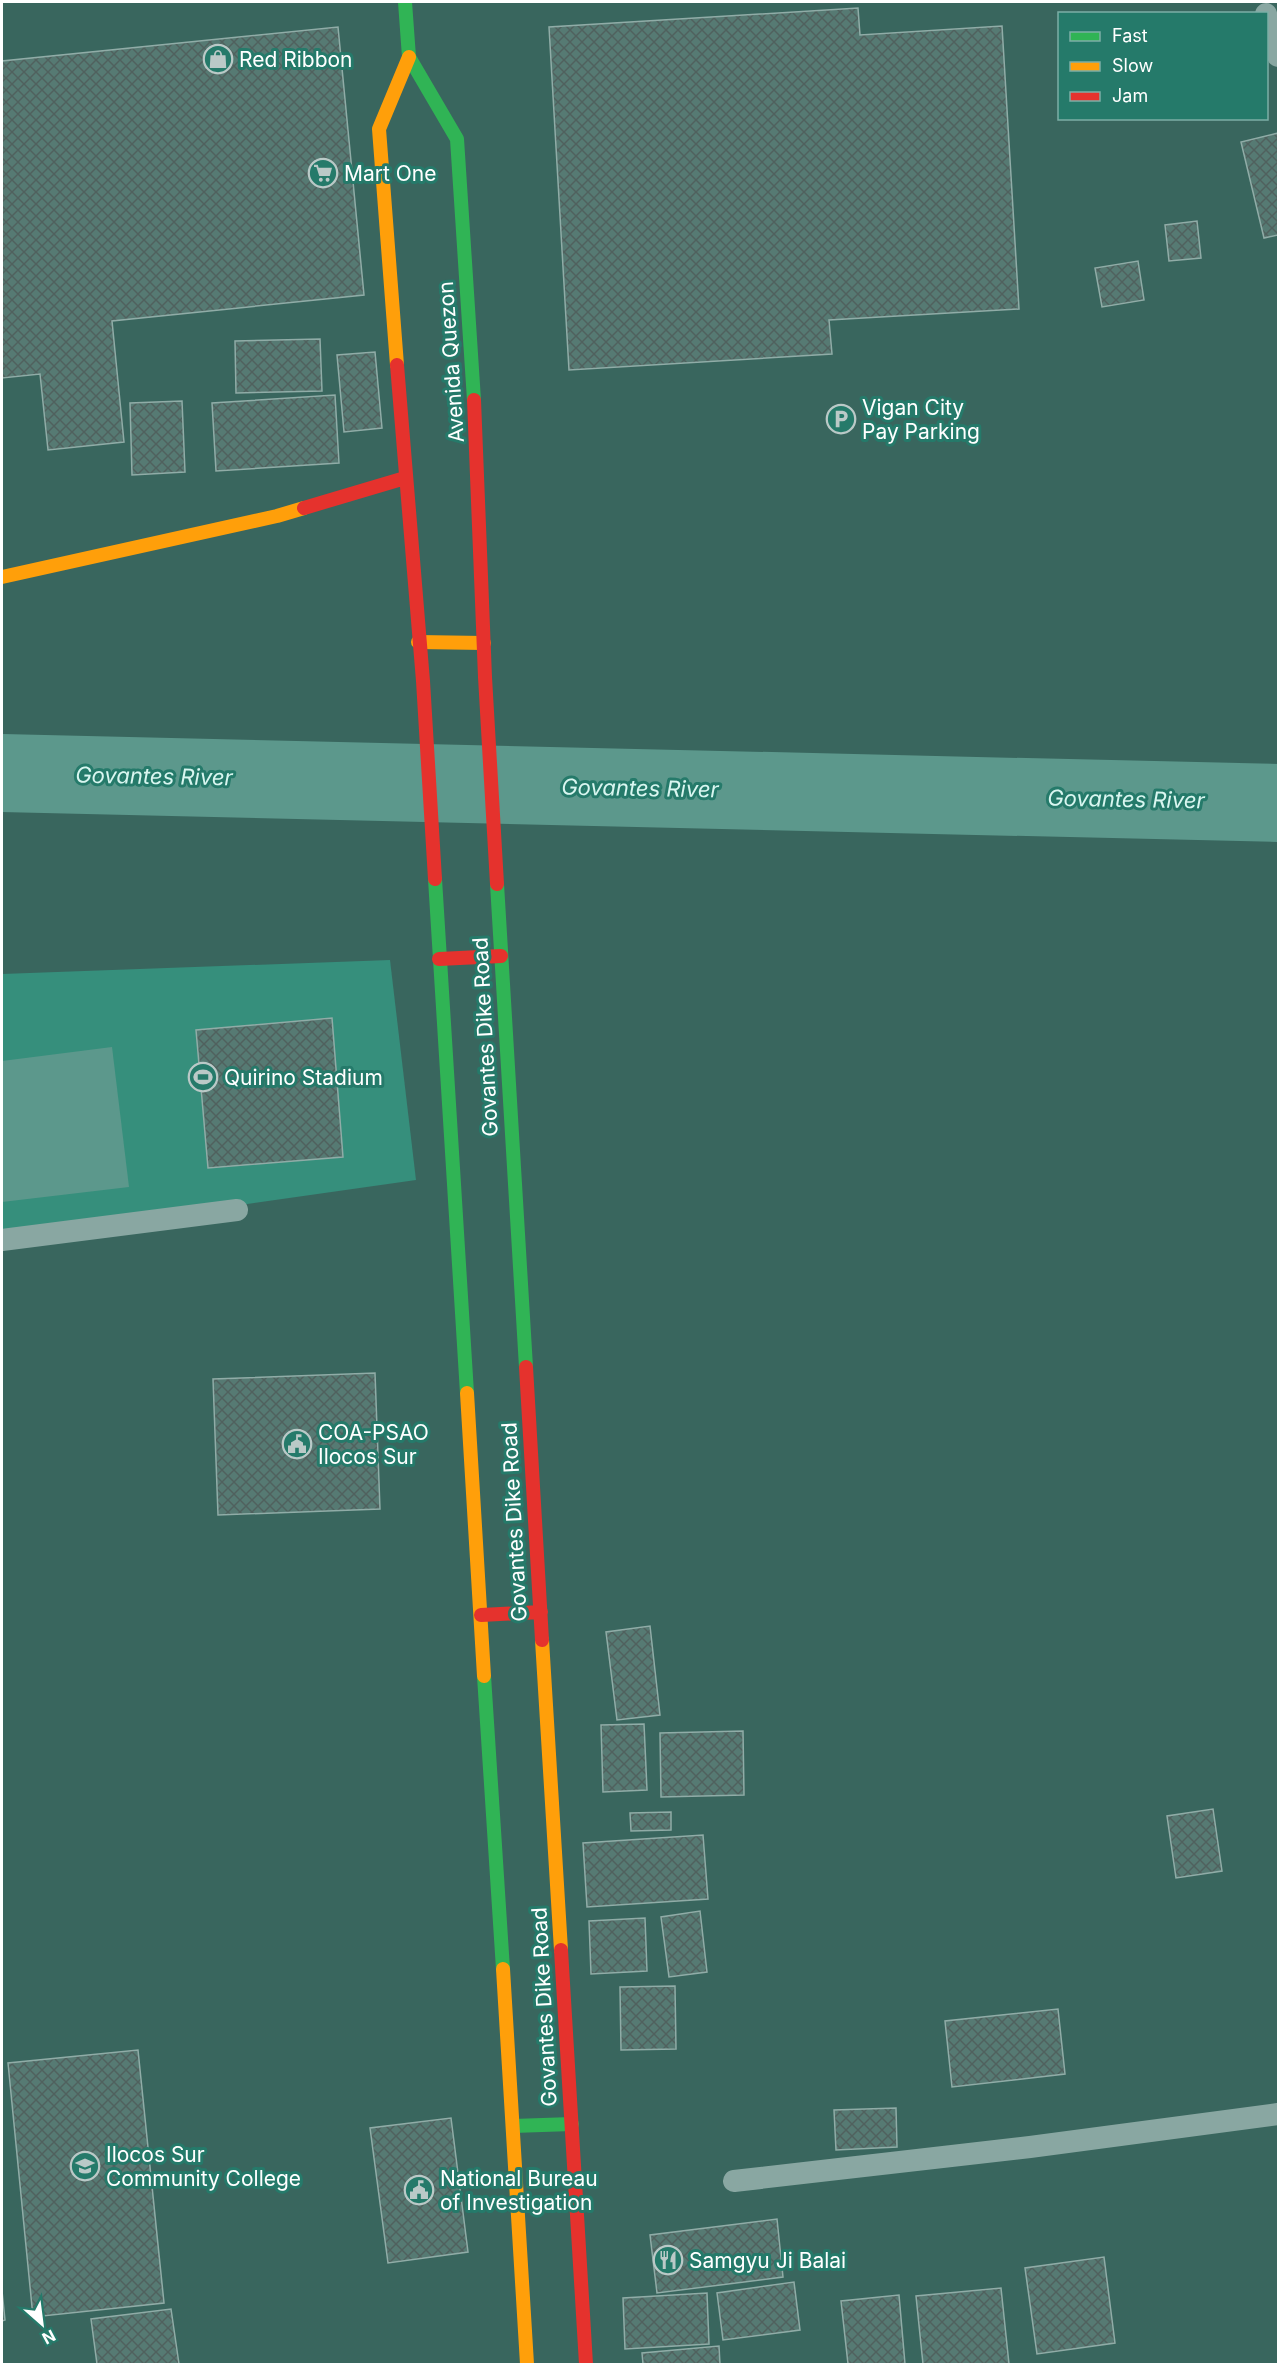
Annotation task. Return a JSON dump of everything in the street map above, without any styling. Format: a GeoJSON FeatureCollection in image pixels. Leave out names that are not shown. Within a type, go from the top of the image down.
{"type":"FeatureCollection","features":[{"type":"Feature","properties":{"kind":"main road","name":"Avenida Quezon"},"geometry":{"type":"LineString","coordinates":[[405,2],[409,57],[457,139],[478,455],[485,677]]}},
{"type":"Feature","properties":{"kind":"main road","name":"Avenida Quezon"},"geometry":{"type":"LineString","coordinates":[[409,57],[379,129],[418,642],[423,681]]}},
{"type":"Feature","properties":{"kind":"main road"},"geometry":{"type":"LineString","coordinates":[[2,577],[277,516],[405,478]]}},
{"type":"Feature","properties":{"kind":"main road"},"geometry":{"type":"LineString","coordinates":[[418,642],[484,643]]}},
{"type":"Feature","properties":{"kind":"main road","name":"Govantes Dike Road"},"geometry":{"type":"LineString","coordinates":[[485,677],[586,2364]]}},
{"type":"Feature","properties":{"kind":"main road","name":"Govantes Dike Road"},"geometry":{"type":"LineString","coordinates":[[423,681],[528,2364]]}},
{"type":"Feature","properties":{"kind":"main road"},"geometry":{"type":"LineString","coordinates":[[439,959],[501,956]]}},
{"type":"Feature","properties":{"kind":"main road"},"geometry":{"type":"LineString","coordinates":[[481,1615],[541,1612]]}},
{"type":"Feature","properties":{"kind":"main road"},"geometry":{"type":"LineString","coordinates":[[513,2126],[572,2124]]}},
{"type":"Feature","properties":{"kind":"lane"},"geometry":{"type":"LineString","coordinates":[[1268,21],[1278,56]]}},
{"type":"Feature","properties":{"kind":"lane"},"geometry":{"type":"LineString","coordinates":[[2,1240],[237,1210]]}},
{"type":"Feature","properties":{"kind":"lane"},"geometry":{"type":"LineString","coordinates":[[734,2181],[1018,2148],[1278,2114]]}},
{"type":"Feature","properties":{"kind":"shaded area","name":"Quirino Stadium"},"geometry":{"type":"Polygon","coordinates":[[[390,960],[416,1180],[2,1239],[2,974],[390,960]]]}},
{"type":"Feature","properties":{"kind":"shaded area"},"geometry":{"type":"Polygon","coordinates":[[[112,1047],[129,1187],[2,1202],[2,1061],[112,1047]]]}},
{"type":"Feature","properties":{"kind":"building"},"geometry":{"type":"Polygon","coordinates":[[[858,8],[860,35],[1002,26],[1019,309],[829,320],[832,354],[569,370],[549,27],[858,8]]]}},
{"type":"Feature","properties":{"kind":"building"},"geometry":{"type":"Polygon","coordinates":[[[338,27],[364,295],[112,321],[124,442],[48,450],[40,374],[2,378],[2,61],[338,27]]]}},
{"type":"Feature","properties":{"kind":"building"},"geometry":{"type":"Polygon","coordinates":[[[1278,133],[1278,235],[1264,238],[1241,142],[1278,133]]]}},
{"type":"Feature","properties":{"kind":"building"},"geometry":{"type":"Polygon","coordinates":[[[1197,221],[1201,258],[1169,261],[1165,225],[1197,221]]]}},
{"type":"Feature","properties":{"kind":"building"},"geometry":{"type":"Polygon","coordinates":[[[1138,261],[1144,300],[1102,307],[1095,268],[1138,261]]]}},
{"type":"Feature","properties":{"kind":"building"},"geometry":{"type":"Polygon","coordinates":[[[320,339],[322,391],[236,393],[235,341],[320,339]]]}},
{"type":"Feature","properties":{"kind":"building"},"geometry":{"type":"Polygon","coordinates":[[[375,352],[382,428],[344,432],[337,355],[375,352]]]}},
{"type":"Feature","properties":{"kind":"building"},"geometry":{"type":"Polygon","coordinates":[[[335,395],[339,463],[216,471],[212,403],[335,395]]]}},
{"type":"Feature","properties":{"kind":"building"},"geometry":{"type":"Polygon","coordinates":[[[182,401],[185,472],[132,475],[130,403],[182,401]]]}},
{"type":"Feature","properties":{"kind":"building"},"geometry":{"type":"Polygon","coordinates":[[[332,1018],[343,1157],[208,1168],[196,1030],[332,1018]]]}},
{"type":"Feature","properties":{"kind":"building","name":"COA-PSAO Ilocos Sur"},"geometry":{"type":"Polygon","coordinates":[[[375,1373],[380,1509],[218,1515],[213,1379],[375,1373]]]}},
{"type":"Feature","properties":{"kind":"building"},"geometry":{"type":"Polygon","coordinates":[[[650,1626],[660,1715],[617,1720],[606,1632],[650,1626]]]}},
{"type":"Feature","properties":{"kind":"building"},"geometry":{"type":"Polygon","coordinates":[[[644,1724],[647,1790],[603,1792],[601,1725],[644,1724]]]}},
{"type":"Feature","properties":{"kind":"building"},"geometry":{"type":"Polygon","coordinates":[[[743,1731],[744,1795],[661,1797],[660,1733],[743,1731]]]}},
{"type":"Feature","properties":{"kind":"building"},"geometry":{"type":"Polygon","coordinates":[[[1213,1809],[1222,1871],[1176,1878],[1167,1816],[1213,1809]]]}},
{"type":"Feature","properties":{"kind":"building"},"geometry":{"type":"Polygon","coordinates":[[[671,1812],[671,1830],[631,1831],[630,1813],[671,1812]]]}},
{"type":"Feature","properties":{"kind":"building"},"geometry":{"type":"Polygon","coordinates":[[[703,1835],[708,1899],[587,1907],[583,1843],[703,1835]]]}},
{"type":"Feature","properties":{"kind":"building"},"geometry":{"type":"Polygon","coordinates":[[[700,1911],[707,1972],[669,1977],[661,1917],[700,1911]]]}},
{"type":"Feature","properties":{"kind":"building"},"geometry":{"type":"Polygon","coordinates":[[[645,1918],[647,1971],[591,1974],[589,1921],[645,1918]]]}},
{"type":"Feature","properties":{"kind":"building"},"geometry":{"type":"Polygon","coordinates":[[[675,1986],[676,2049],[621,2050],[620,1987],[675,1986]]]}},
{"type":"Feature","properties":{"kind":"building"},"geometry":{"type":"Polygon","coordinates":[[[1058,2009],[1065,2074],[952,2087],[945,2021],[1058,2009]]]}},
{"type":"Feature","properties":{"kind":"building"},"geometry":{"type":"Polygon","coordinates":[[[138,2050],[164,2303],[33,2317],[8,2063],[138,2050]]]}},
{"type":"Feature","properties":{"kind":"building"},"geometry":{"type":"Polygon","coordinates":[[[896,2108],[897,2147],[836,2150],[834,2110],[896,2108]]]}},
{"type":"Feature","properties":{"kind":"building","name":"National Bureau of Investigation"},"geometry":{"type":"Polygon","coordinates":[[[451,2118],[468,2252],[388,2263],[370,2128],[451,2118]]]}},
{"type":"Feature","properties":{"kind":"building"},"geometry":{"type":"Polygon","coordinates":[[[777,2219],[783,2277],[657,2293],[650,2235],[777,2219]]]}},
{"type":"Feature","properties":{"kind":"building"},"geometry":{"type":"Polygon","coordinates":[[[1104,2257],[1115,2343],[1037,2354],[1025,2268],[1104,2257]]]}},
{"type":"Feature","properties":{"kind":"building"},"geometry":{"type":"Polygon","coordinates":[[[794,2282],[800,2330],[723,2340],[717,2293],[794,2282]]]}},
{"type":"Feature","properties":{"kind":"building"},"geometry":{"type":"Polygon","coordinates":[[[1001,2288],[1009,2364],[923,2364],[916,2296],[1001,2288]]]}},
{"type":"Feature","properties":{"kind":"building"},"geometry":{"type":"Polygon","coordinates":[[[2,2291],[5,2320],[2,2321],[2,2291]]]}},
{"type":"Feature","properties":{"kind":"building"},"geometry":{"type":"Polygon","coordinates":[[[707,2293],[709,2344],[625,2349],[623,2298],[707,2293]]]}},
{"type":"Feature","properties":{"kind":"building"},"geometry":{"type":"Polygon","coordinates":[[[899,2295],[905,2364],[848,2364],[841,2301],[899,2295]]]}},
{"type":"Feature","properties":{"kind":"building"},"geometry":{"type":"Polygon","coordinates":[[[171,2309],[179,2364],[97,2364],[91,2319],[171,2309]]]}},
{"type":"Feature","properties":{"kind":"building"},"geometry":{"type":"Polygon","coordinates":[[[719,2346],[720,2364],[643,2364],[642,2353],[719,2346]]]}},
{"type":"Feature","properties":{"kind":"waterway","name":"Govantes River"},"geometry":{"type":"LineString","coordinates":[[2,773],[1278,803]]}},
{"type":"Feature","properties":{"kind":"traffic: fast"},"geometry":{"type":"LineString","coordinates":[[405,2],[409,57],[457,139],[474,400]]}},
{"type":"Feature","properties":{"kind":"traffic: fast"},"geometry":{"type":"LineString","coordinates":[[435,879],[467,1393]]}},
{"type":"Feature","properties":{"kind":"traffic: fast"},"geometry":{"type":"LineString","coordinates":[[497,884],[526,1367]]}},
{"type":"Feature","properties":{"kind":"traffic: fast"},"geometry":{"type":"LineString","coordinates":[[484,1676],[503,1969]]}},
{"type":"Feature","properties":{"kind":"traffic: fast"},"geometry":{"type":"LineString","coordinates":[[513,2126],[572,2124]]}},
{"type":"Feature","properties":{"kind":"traffic: slow"},"geometry":{"type":"LineString","coordinates":[[397,365],[379,129],[409,57]]}},
{"type":"Feature","properties":{"kind":"traffic: slow"},"geometry":{"type":"LineString","coordinates":[[2,577],[304,508]]}},
{"type":"Feature","properties":{"kind":"traffic: slow"},"geometry":{"type":"LineString","coordinates":[[418,642],[484,643]]}},
{"type":"Feature","properties":{"kind":"traffic: slow"},"geometry":{"type":"LineString","coordinates":[[467,1393],[484,1676]]}},
{"type":"Feature","properties":{"kind":"traffic: slow"},"geometry":{"type":"LineString","coordinates":[[542,1640],[561,1950]]}},
{"type":"Feature","properties":{"kind":"traffic: slow"},"geometry":{"type":"LineString","coordinates":[[503,1969],[527,2364]]}},
{"type":"Feature","properties":{"kind":"traffic: jam"},"geometry":{"type":"LineString","coordinates":[[397,365],[423,681],[435,879]]}},
{"type":"Feature","properties":{"kind":"traffic: jam"},"geometry":{"type":"LineString","coordinates":[[474,400],[485,677],[497,884]]}},
{"type":"Feature","properties":{"kind":"traffic: jam"},"geometry":{"type":"LineString","coordinates":[[304,508],[405,478]]}},
{"type":"Feature","properties":{"kind":"traffic: jam"},"geometry":{"type":"LineString","coordinates":[[439,959],[501,956]]}},
{"type":"Feature","properties":{"kind":"traffic: jam"},"geometry":{"type":"LineString","coordinates":[[526,1367],[542,1640]]}},
{"type":"Feature","properties":{"kind":"traffic: jam"},"geometry":{"type":"LineString","coordinates":[[481,1615],[541,1612]]}},
{"type":"Feature","properties":{"kind":"traffic: jam"},"geometry":{"type":"LineString","coordinates":[[561,1950],[586,2364]]}},
{"type":"Feature","properties":{"kind":"place","name":"Red Ribbon"},"geometry":{"type":"Point","coordinates":[218,59]}},
{"type":"Feature","properties":{"kind":"place","name":"Mart One"},"geometry":{"type":"Point","coordinates":[323,173]}},
{"type":"Feature","properties":{"kind":"place","name":"Vigan City Pay Parking"},"geometry":{"type":"Point","coordinates":[841,419]}},
{"type":"Feature","properties":{"kind":"place","name":"Quirino Stadium"},"geometry":{"type":"Point","coordinates":[203,1077]}},
{"type":"Feature","properties":{"kind":"place","name":"COA-PSAO Ilocos Sur"},"geometry":{"type":"Point","coordinates":[297,1444]}},
{"type":"Feature","properties":{"kind":"place","name":"Ilocos Sur Community College"},"geometry":{"type":"Point","coordinates":[85,2166]}},
{"type":"Feature","properties":{"kind":"place","name":"National Bureau of Investigation"},"geometry":{"type":"Point","coordinates":[419,2190]}},
{"type":"Feature","properties":{"kind":"place","name":"Samgyu Ji Balai"},"geometry":{"type":"Point","coordinates":[668,2260]}}]}
